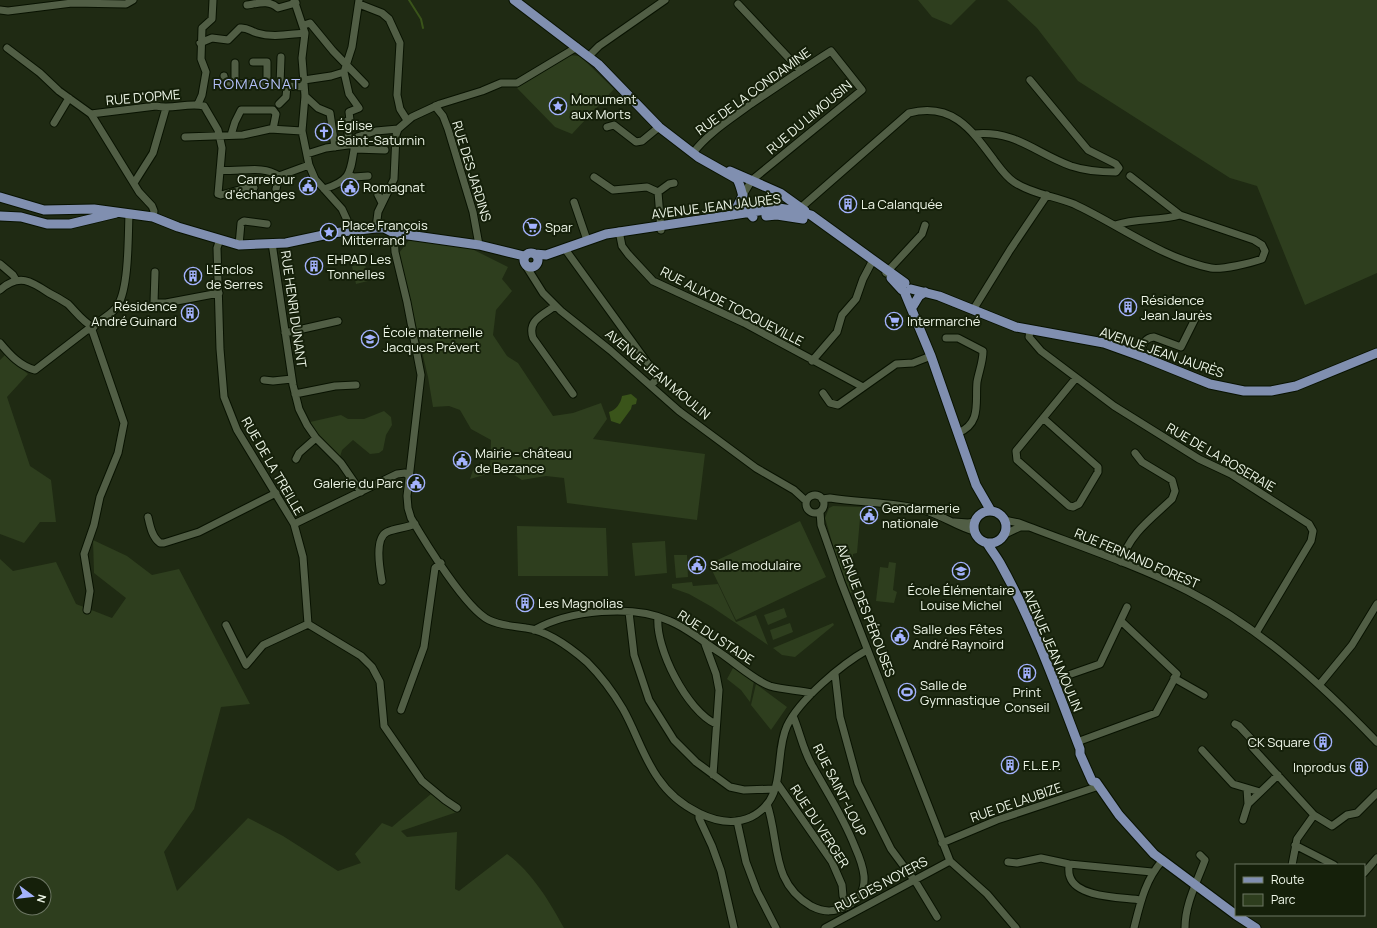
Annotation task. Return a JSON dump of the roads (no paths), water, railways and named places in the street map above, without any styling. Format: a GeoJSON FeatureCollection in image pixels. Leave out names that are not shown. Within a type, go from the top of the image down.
{"type":"FeatureCollection","features":[{"type":"Feature","properties":{"kind":"main road"},"geometry":{"type":"LineString","coordinates":[[514,0],[589,56],[659,127],[693,153],[737,179],[751,215],[778,212],[780,193]]}},
{"type":"Feature","properties":{"kind":"main road"},"geometry":{"type":"LineString","coordinates":[[717,167],[752,180],[780,193],[799,212]]}},
{"type":"Feature","properties":{"kind":"main road"},"geometry":{"type":"LineString","coordinates":[[733,215],[743,195]]}},
{"type":"Feature","properties":{"kind":"main road"},"geometry":{"type":"LineString","coordinates":[[0,197],[44,210],[94,209],[153,217],[178,227],[239,245],[275,243],[352,231],[384,228],[394,233],[482,246]]}},
{"type":"Feature","properties":{"kind":"main road"},"geometry":{"type":"LineString","coordinates":[[94,209],[96,213],[94,220]]}},
{"type":"Feature","properties":{"kind":"main road"},"geometry":{"type":"LineString","coordinates":[[0,216],[26,218],[47,224],[70,224],[94,220],[118,212]]}},
{"type":"Feature","properties":{"kind":"main road","name":"AVENUE JEAN JAURÈS"},"geometry":{"type":"LineString","coordinates":[[778,212],[799,212],[811,215],[872,262]]}},
{"type":"Feature","properties":{"kind":"main road","name":"AVENUE JEAN JAURÈS"},"geometry":{"type":"LineString","coordinates":[[799,212],[887,272],[907,288],[939,296]]}},
{"type":"Feature","properties":{"kind":"main road","name":"AVENUE JEAN JAURÈS"},"geometry":{"type":"LineString","coordinates":[[661,228],[733,215],[751,215]]}},
{"type":"Feature","properties":{"kind":"main road","name":"AVENUE JEAN JAURÈS"},"geometry":{"type":"LineString","coordinates":[[565,250],[587,240],[619,233],[751,215]]}},
{"type":"Feature","properties":{"kind":"main road","name":"AVENUE JEAN JAURÈS"},"geometry":{"type":"LineString","coordinates":[[482,246],[524,256],[529,253],[533,262],[619,233]]}},
{"type":"Feature","properties":{"kind":"main road"},"geometry":{"type":"LineString","coordinates":[[907,288],[916,318]]}},
{"type":"Feature","properties":{"kind":"main road"},"geometry":{"type":"LineString","coordinates":[[907,288],[916,318],[931,356],[978,490],[981,514]]}},
{"type":"Feature","properties":{"kind":"main road","name":"AVENUE JEAN JAURÈS"},"geometry":{"type":"LineString","coordinates":[[907,288],[926,289],[939,296],[1009,325],[1030,331],[1104,343],[1141,356],[1210,384],[1233,389],[1259,391],[1296,386],[1377,353]]}},
{"type":"Feature","properties":{"kind":"main road"},"geometry":{"type":"LineString","coordinates":[[913,306],[919,296],[925,292]]}},
{"type":"Feature","properties":{"kind":"main road"},"geometry":{"type":"LineString","coordinates":[[978,490],[991,511],[1001,516],[1005,525],[1000,538],[987,543],[979,539],[974,531],[975,522],[981,514],[991,511]]}},
{"type":"Feature","properties":{"kind":"main road","name":"AVENUE JEAN MOULIN"},"geometry":{"type":"LineString","coordinates":[[999,562],[1000,538]]}},
{"type":"Feature","properties":{"kind":"main road","name":"AVENUE JEAN MOULIN"},"geometry":{"type":"LineString","coordinates":[[987,543],[999,562],[1054,680],[1080,754],[1092,781],[1097,784],[1137,837],[1162,861],[1235,913]]}},
{"type":"Feature","properties":{"kind":"main road","name":"AVENUE JEAN MOULIN"},"geometry":{"type":"LineString","coordinates":[[1239,916],[1256,928]]}},
{"type":"Feature","properties":{"kind":"street"},"geometry":{"type":"LineString","coordinates":[[0,10],[8,11],[72,3],[126,4],[133,0]]}},
{"type":"Feature","properties":{"kind":"street"},"geometry":{"type":"LineString","coordinates":[[213,0],[212,19],[202,28],[200,43],[201,59],[206,72],[202,95],[198,104],[204,106],[209,113],[220,136],[222,148],[218,194],[221,195],[250,187],[254,188]]}},
{"type":"Feature","properties":{"kind":"street"},"geometry":{"type":"LineString","coordinates":[[247,5],[267,0],[274,3],[278,8],[295,1],[305,29],[302,58],[305,96],[302,130],[309,165],[315,179],[342,209],[352,231]]}},
{"type":"Feature","properties":{"kind":"street"},"geometry":{"type":"LineString","coordinates":[[589,56],[599,46],[665,0]]}},
{"type":"Feature","properties":{"kind":"street"},"geometry":{"type":"LineString","coordinates":[[353,146],[347,121],[350,120],[349,112],[359,108],[349,94],[346,69],[359,2],[382,13],[389,19],[400,43],[397,96],[400,109],[407,120]]}},
{"type":"Feature","properties":{"kind":"street"},"geometry":{"type":"LineString","coordinates":[[738,4],[800,70]]}},
{"type":"Feature","properties":{"kind":"street"},"geometry":{"type":"LineString","coordinates":[[200,43],[212,38],[228,40],[240,28],[246,27],[257,33],[272,35],[305,29],[310,24],[346,69],[365,84]]}},
{"type":"Feature","properties":{"kind":"street"},"geometry":{"type":"LineString","coordinates":[[324,189],[344,182],[349,175],[353,146],[357,137],[376,131],[398,129],[407,120],[436,106],[501,83],[516,83],[577,47]]}},
{"type":"Feature","properties":{"kind":"street"},"geometry":{"type":"LineString","coordinates":[[7,48],[91,114],[139,192],[152,206],[154,211],[153,217]]}},
{"type":"Feature","properties":{"kind":"street","name":"RUE DE LA CONDAMINE"},"geometry":{"type":"LineString","coordinates":[[693,153],[701,143],[725,123],[800,70],[831,51]]}},
{"type":"Feature","properties":{"kind":"street","name":"RUE DU LIMOUSIN"},"geometry":{"type":"LineString","coordinates":[[752,180],[862,90],[831,51]]}},
{"type":"Feature","properties":{"kind":"street"},"geometry":{"type":"LineString","coordinates":[[279,104],[286,97],[283,86],[281,57]]}},
{"type":"Feature","properties":{"kind":"street"},"geometry":{"type":"LineString","coordinates":[[253,62],[267,62],[267,85]]}},
{"type":"Feature","properties":{"kind":"street"},"geometry":{"type":"LineString","coordinates":[[235,63],[237,84]]}},
{"type":"Feature","properties":{"kind":"street"},"geometry":{"type":"LineString","coordinates":[[224,76],[225,82],[283,86],[304,83],[331,76],[346,69]]}},
{"type":"Feature","properties":{"kind":"street"},"geometry":{"type":"LineString","coordinates":[[974,134],[991,132],[1010,136],[1070,165],[1088,171],[1116,172],[1118,168],[1116,164],[1088,150],[1030,80]]}},
{"type":"Feature","properties":{"kind":"street"},"geometry":{"type":"LineString","coordinates":[[305,96],[318,108],[330,113],[335,147]]}},
{"type":"Feature","properties":{"kind":"street"},"geometry":{"type":"LineString","coordinates":[[54,123],[69,98]]}},
{"type":"Feature","properties":{"kind":"street","name":"RUE D'OPME"},"geometry":{"type":"LineString","coordinates":[[91,114],[156,106],[166,108],[198,104]]}},
{"type":"Feature","properties":{"kind":"street","name":"RUE DES JARDINS"},"geometry":{"type":"LineString","coordinates":[[436,106],[443,116],[448,129],[482,246]]}},
{"type":"Feature","properties":{"kind":"street"},"geometry":{"type":"LineString","coordinates":[[134,183],[152,153],[166,108]]}},
{"type":"Feature","properties":{"kind":"street"},"geometry":{"type":"LineString","coordinates":[[231,135],[235,122],[242,110],[273,110],[276,114],[273,129]]}},
{"type":"Feature","properties":{"kind":"street"},"geometry":{"type":"LineString","coordinates":[[799,212],[909,113],[928,110],[954,116],[974,134],[1013,181],[1023,188],[1072,203],[1115,224],[1166,252],[1212,268],[1254,262],[1262,259],[1264,256],[1265,251],[1262,245],[1254,240],[1180,215],[1130,176]]}},
{"type":"Feature","properties":{"kind":"street"},"geometry":{"type":"LineString","coordinates":[[607,127],[614,125],[618,127],[636,142],[642,141],[659,127]]}},
{"type":"Feature","properties":{"kind":"street"},"geometry":{"type":"LineString","coordinates":[[186,137],[231,135],[273,129],[302,130]]}},
{"type":"Feature","properties":{"kind":"street"},"geometry":{"type":"LineString","coordinates":[[376,228],[378,212],[394,179],[398,129]]}},
{"type":"Feature","properties":{"kind":"street"},"geometry":{"type":"LineString","coordinates":[[307,154],[335,147],[353,146],[385,150]]}},
{"type":"Feature","properties":{"kind":"street"},"geometry":{"type":"LineString","coordinates":[[220,170],[231,172],[263,170],[279,176],[309,165]]}},
{"type":"Feature","properties":{"kind":"street"},"geometry":{"type":"LineString","coordinates":[[349,175],[354,177],[368,176]]}},
{"type":"Feature","properties":{"kind":"street"},"geometry":{"type":"LineString","coordinates":[[276,189],[279,176]]}},
{"type":"Feature","properties":{"kind":"street"},"geometry":{"type":"LineString","coordinates":[[594,177],[613,190],[646,187],[658,192]]}},
{"type":"Feature","properties":{"kind":"street"},"geometry":{"type":"LineString","coordinates":[[743,195],[752,180]]}},
{"type":"Feature","properties":{"kind":"street"},"geometry":{"type":"LineString","coordinates":[[658,192],[668,184],[674,183]]}},
{"type":"Feature","properties":{"kind":"street"},"geometry":{"type":"LineString","coordinates":[[658,192],[661,228]]}},
{"type":"Feature","properties":{"kind":"street"},"geometry":{"type":"LineString","coordinates":[[378,195],[382,203]]}},
{"type":"Feature","properties":{"kind":"street"},"geometry":{"type":"LineString","coordinates":[[972,310],[1047,195]]}},
{"type":"Feature","properties":{"kind":"street"},"geometry":{"type":"LineString","coordinates":[[574,202],[587,240]]}},
{"type":"Feature","properties":{"kind":"street"},"geometry":{"type":"LineString","coordinates":[[0,343],[17,361],[28,368],[35,370],[87,330],[112,313],[118,305],[123,290],[129,240],[129,214]]}},
{"type":"Feature","properties":{"kind":"street"},"geometry":{"type":"LineString","coordinates":[[1115,224],[1127,221],[1169,218],[1180,215]]}},
{"type":"Feature","properties":{"kind":"street"},"geometry":{"type":"LineString","coordinates":[[239,245],[242,223],[244,221],[267,224]]}},
{"type":"Feature","properties":{"kind":"street"},"geometry":{"type":"LineString","coordinates":[[887,272],[922,234],[925,225]]}},
{"type":"Feature","properties":{"kind":"street"},"geometry":{"type":"LineString","coordinates":[[394,233],[395,252],[421,375],[407,503],[414,524],[465,598],[487,620],[504,626],[534,630],[549,636],[570,649],[599,674],[624,712],[646,759],[657,778],[674,796],[699,814],[720,821],[737,821],[753,816],[767,804],[776,786],[785,732],[793,716],[812,693],[867,650]]}},
{"type":"Feature","properties":{"kind":"street","name":"RUE ALIX DE TOCQUEVILLE"},"geometry":{"type":"LineString","coordinates":[[619,233],[628,254],[653,280],[744,323],[812,361],[863,387]]}},
{"type":"Feature","properties":{"kind":"street","name":"RUE DE LA TREILLE"},"geometry":{"type":"LineString","coordinates":[[220,239],[217,248],[224,398],[237,430],[294,524],[303,558],[308,624]]}},
{"type":"Feature","properties":{"kind":"street","name":"RUE HENRI DUNANT"},"geometry":{"type":"LineString","coordinates":[[275,243],[285,333],[292,379],[303,419],[316,438],[341,463],[361,492]]}},
{"type":"Feature","properties":{"kind":"street"},"geometry":{"type":"LineString","coordinates":[[565,250],[654,372],[656,380],[651,385]]}},
{"type":"Feature","properties":{"kind":"street","name":"AVENUE JEAN MOULIN"},"geometry":{"type":"LineString","coordinates":[[533,262],[534,280],[556,306],[651,385],[679,411],[756,468],[794,490],[806,501]]}},
{"type":"Feature","properties":{"kind":"street","name":"RUE ALIX DE TOCQUEVILLE"},"geometry":{"type":"LineString","coordinates":[[812,361],[837,332],[842,315],[856,299],[872,262]]}},
{"type":"Feature","properties":{"kind":"street"},"geometry":{"type":"LineString","coordinates":[[0,264],[13,275],[16,280]]}},
{"type":"Feature","properties":{"kind":"street"},"geometry":{"type":"LineString","coordinates":[[155,272],[154,303],[166,303],[219,293]]}},
{"type":"Feature","properties":{"kind":"street"},"geometry":{"type":"LineString","coordinates":[[0,290],[8,283],[16,280],[28,280],[37,284],[66,303],[92,328],[104,372],[121,414],[124,427],[118,453],[100,497],[94,524],[84,554],[90,591],[87,610]]}},
{"type":"Feature","properties":{"kind":"street"},"geometry":{"type":"LineString","coordinates":[[556,306],[532,323],[530,329],[534,338],[573,394]]}},
{"type":"Feature","properties":{"kind":"street"},"geometry":{"type":"LineString","coordinates":[[1141,356],[1150,337],[1154,337],[1181,347],[1195,319]]}},
{"type":"Feature","properties":{"kind":"street"},"geometry":{"type":"LineString","coordinates":[[285,333],[338,321]]}},
{"type":"Feature","properties":{"kind":"street","name":"RUE DE LA ROSERAIE"},"geometry":{"type":"LineString","coordinates":[[1030,331],[1029,337],[1041,351],[1114,406],[1199,459],[1231,474],[1309,524],[1313,531],[1311,541],[1256,633]]}},
{"type":"Feature","properties":{"kind":"street"},"geometry":{"type":"LineString","coordinates":[[946,338],[958,338],[983,351],[977,383],[977,412],[973,421],[966,429],[958,433]]}},
{"type":"Feature","properties":{"kind":"street"},"geometry":{"type":"LineString","coordinates":[[823,393],[830,403],[838,405],[896,364],[913,362],[931,356]]}},
{"type":"Feature","properties":{"kind":"street"},"geometry":{"type":"LineString","coordinates":[[1044,418],[1098,468],[1098,472],[1079,504],[1073,507],[1069,506],[1017,460],[1015,456],[1016,452],[1076,378]]}},
{"type":"Feature","properties":{"kind":"street","name":"RUE HENRI DUNANT"},"geometry":{"type":"LineString","coordinates":[[264,380],[273,381],[292,379]]}},
{"type":"Feature","properties":{"kind":"street"},"geometry":{"type":"LineString","coordinates":[[295,394],[335,386],[356,385]]}},
{"type":"Feature","properties":{"kind":"street"},"geometry":{"type":"LineString","coordinates":[[296,458],[299,453],[316,438]]}},
{"type":"Feature","properties":{"kind":"street"},"geometry":{"type":"LineString","coordinates":[[1121,562],[1124,549],[1132,536],[1172,499],[1175,491],[1172,480],[1142,462],[1135,453]]}},
{"type":"Feature","properties":{"kind":"street"},"geometry":{"type":"LineString","coordinates":[[294,524],[397,474],[405,473],[409,476]]}},
{"type":"Feature","properties":{"kind":"street","name":"AVENUE JEAN MOULIN"},"geometry":{"type":"LineString","coordinates":[[794,490],[813,495],[822,506]]}},
{"type":"Feature","properties":{"kind":"street"},"geometry":{"type":"LineString","coordinates":[[148,517],[151,531],[157,541],[164,543],[199,532],[276,493]]}},
{"type":"Feature","properties":{"kind":"street"},"geometry":{"type":"LineString","coordinates":[[806,501],[813,495]]}},
{"type":"Feature","properties":{"kind":"street"},"geometry":{"type":"LineString","coordinates":[[812,513],[822,506],[840,500],[915,508],[930,512],[954,522],[975,522]]}},
{"type":"Feature","properties":{"kind":"street","name":"AVENUE DES PÉROUSES"},"geometry":{"type":"LineString","coordinates":[[806,501],[806,507],[820,525],[867,650],[950,861]]}},
{"type":"Feature","properties":{"kind":"street","name":"AVENUE DES PÉROUSES"},"geometry":{"type":"LineString","coordinates":[[820,525],[822,506]]}},
{"type":"Feature","properties":{"kind":"street","name":"RUE FERNAND FOREST"},"geometry":{"type":"LineString","coordinates":[[1004,520],[1029,527],[1121,562],[1189,592],[1256,633],[1286,654],[1320,684],[1377,742]]}},
{"type":"Feature","properties":{"kind":"street"},"geometry":{"type":"LineString","coordinates":[[954,522],[959,527],[974,531]]}},
{"type":"Feature","properties":{"kind":"street"},"geometry":{"type":"LineString","coordinates":[[382,581],[379,559],[382,536],[388,532],[414,524]]}},
{"type":"Feature","properties":{"kind":"street"},"geometry":{"type":"LineString","coordinates":[[1000,538],[1020,527],[1029,527]]}},
{"type":"Feature","properties":{"kind":"street"},"geometry":{"type":"LineString","coordinates":[[402,710],[424,647],[435,568],[441,563]]}},
{"type":"Feature","properties":{"kind":"street"},"geometry":{"type":"LineString","coordinates":[[1320,684],[1352,645],[1377,604]]}},
{"type":"Feature","properties":{"kind":"street"},"geometry":{"type":"LineString","coordinates":[[1054,680],[1100,664],[1127,607]]}},
{"type":"Feature","properties":{"kind":"street","name":"RUE DU STADE"},"geometry":{"type":"LineString","coordinates":[[534,630],[545,624],[601,612],[629,612],[658,617],[686,629],[705,644],[770,686],[812,693]]}},
{"type":"Feature","properties":{"kind":"street"},"geometry":{"type":"LineString","coordinates":[[629,612],[634,655],[649,700],[674,740],[696,762],[730,787],[736,789],[776,786]]}},
{"type":"Feature","properties":{"kind":"street"},"geometry":{"type":"LineString","coordinates":[[658,617],[662,643],[676,679],[699,711],[710,721],[716,724]]}},
{"type":"Feature","properties":{"kind":"street"},"geometry":{"type":"LineString","coordinates":[[1078,745],[1156,713],[1177,674],[1121,621]]}},
{"type":"Feature","properties":{"kind":"street"},"geometry":{"type":"LineString","coordinates":[[226,625],[246,665],[263,645],[308,624],[361,656],[372,667],[380,682],[384,726],[422,781],[457,808]]}},
{"type":"Feature","properties":{"kind":"street"},"geometry":{"type":"LineString","coordinates":[[705,644],[716,674],[719,690],[713,775]]}},
{"type":"Feature","properties":{"kind":"street"},"geometry":{"type":"LineString","coordinates":[[835,674],[840,717],[858,783],[891,849],[937,917]]}},
{"type":"Feature","properties":{"kind":"street"},"geometry":{"type":"LineString","coordinates":[[1174,678],[1204,695]]}},
{"type":"Feature","properties":{"kind":"street","name":"RUE SAINT-LOUP"},"geometry":{"type":"LineString","coordinates":[[793,716],[812,766],[838,809],[861,861],[864,877],[861,894],[857,901]]}},
{"type":"Feature","properties":{"kind":"street"},"geometry":{"type":"LineString","coordinates":[[1235,724],[1239,726],[1254,742],[1252,747],[1314,815],[1328,825],[1332,826],[1347,815],[1357,813],[1377,793]]}},
{"type":"Feature","properties":{"kind":"street"},"geometry":{"type":"LineString","coordinates":[[1202,750],[1233,784],[1260,792]]}},
{"type":"Feature","properties":{"kind":"street"},"geometry":{"type":"LineString","coordinates":[[1248,804],[1278,775]]}},
{"type":"Feature","properties":{"kind":"street","name":"RUE DE LAUBIZE"},"geometry":{"type":"LineString","coordinates":[[942,843],[997,820],[1097,784]]}},
{"type":"Feature","properties":{"kind":"street","name":"RUE DU VERGER"},"geometry":{"type":"LineString","coordinates":[[776,786],[832,862],[842,885],[843,896],[849,905]]}},
{"type":"Feature","properties":{"kind":"street"},"geometry":{"type":"LineString","coordinates":[[1243,820],[1248,804],[1246,789]]}},
{"type":"Feature","properties":{"kind":"street"},"geometry":{"type":"LineString","coordinates":[[767,804],[771,815],[781,871],[791,890],[799,898],[820,910],[835,912],[857,901],[861,908]]}},
{"type":"Feature","properties":{"kind":"street"},"geometry":{"type":"LineString","coordinates":[[699,814],[699,818],[712,846],[721,871],[734,928]]}},
{"type":"Feature","properties":{"kind":"street"},"geometry":{"type":"LineString","coordinates":[[1292,864],[1295,845],[1314,815]]}},
{"type":"Feature","properties":{"kind":"street"},"geometry":{"type":"LineString","coordinates":[[737,821],[746,862],[757,891],[776,928]]}},
{"type":"Feature","properties":{"kind":"street"},"geometry":{"type":"LineString","coordinates":[[1295,845],[1332,864]]}},
{"type":"Feature","properties":{"kind":"street"},"geometry":{"type":"LineString","coordinates":[[1185,928],[1185,916],[1194,885],[1204,860],[1200,855]]}},
{"type":"Feature","properties":{"kind":"street"},"geometry":{"type":"LineString","coordinates":[[1008,862],[1018,863],[1041,858],[1069,864],[1152,872]]}},
{"type":"Feature","properties":{"kind":"street"},"geometry":{"type":"LineString","coordinates":[[1365,872],[1377,858]]}},
{"type":"Feature","properties":{"kind":"street"},"geometry":{"type":"LineString","coordinates":[[950,861],[987,894],[1016,928]]}},
{"type":"Feature","properties":{"kind":"street","name":"RUE DES NOYERS"},"geometry":{"type":"LineString","coordinates":[[825,928],[950,861]]}},
{"type":"Feature","properties":{"kind":"street"},"geometry":{"type":"LineString","coordinates":[[1134,928],[1141,900],[1152,872],[1162,861]]}},
{"type":"Feature","properties":{"kind":"street"},"geometry":{"type":"LineString","coordinates":[[1069,864],[1069,875],[1072,881],[1082,890],[1095,894],[1141,900]]}},
{"type":"Feature","properties":{"kind":"waterway"},"geometry":{"type":"LineString","coordinates":[[409,0],[421,19],[423,28]]}},
{"type":"Feature","properties":{"kind":"place","name":"Monument aux Morts"},"geometry":{"type":"Point","coordinates":[558,106]}},
{"type":"Feature","properties":{"kind":"place","name":"Église Saint-Saturnin"},"geometry":{"type":"Point","coordinates":[324,132]}},
{"type":"Feature","properties":{"kind":"place","name":"Carrefour d'échanges"},"geometry":{"type":"Point","coordinates":[308,186]}},
{"type":"Feature","properties":{"kind":"place","name":"Romagnat"},"geometry":{"type":"Point","coordinates":[350,187]}},
{"type":"Feature","properties":{"kind":"place","name":"La Calanquée"},"geometry":{"type":"Point","coordinates":[848,204]}},
{"type":"Feature","properties":{"kind":"place","name":"Spar"},"geometry":{"type":"Point","coordinates":[532,227]}},
{"type":"Feature","properties":{"kind":"place","name":"Place François Mitterrand"},"geometry":{"type":"Point","coordinates":[329,232]}},
{"type":"Feature","properties":{"kind":"place","name":"EHPAD Les Tonnelles"},"geometry":{"type":"Point","coordinates":[314,266]}},
{"type":"Feature","properties":{"kind":"place","name":"L'Enclos de Serres"},"geometry":{"type":"Point","coordinates":[193,276]}},
{"type":"Feature","properties":{"kind":"place","name":"Résidence Jean Jaurès"},"geometry":{"type":"Point","coordinates":[1128,307]}},
{"type":"Feature","properties":{"kind":"place","name":"Résidence André Guinard"},"geometry":{"type":"Point","coordinates":[190,313]}},
{"type":"Feature","properties":{"kind":"place","name":"Intermarché"},"geometry":{"type":"Point","coordinates":[894,321]}},
{"type":"Feature","properties":{"kind":"place","name":"École maternelle Jacques Prévert"},"geometry":{"type":"Point","coordinates":[370,339]}},
{"type":"Feature","properties":{"kind":"place","name":"Mairie - château de Bezance"},"geometry":{"type":"Point","coordinates":[462,460]}},
{"type":"Feature","properties":{"kind":"place","name":"Galerie du Parc"},"geometry":{"type":"Point","coordinates":[416,483]}},
{"type":"Feature","properties":{"kind":"place","name":"Gendarmerie nationale"},"geometry":{"type":"Point","coordinates":[869,515]}},
{"type":"Feature","properties":{"kind":"place","name":"Salle modulaire"},"geometry":{"type":"Point","coordinates":[697,565]}},
{"type":"Feature","properties":{"kind":"place","name":"École Élémentaire Louise Michel"},"geometry":{"type":"Point","coordinates":[961,571]}},
{"type":"Feature","properties":{"kind":"place","name":"Les Magnolias"},"geometry":{"type":"Point","coordinates":[525,603]}},
{"type":"Feature","properties":{"kind":"place","name":"Salle des Fêtes André Raynoird"},"geometry":{"type":"Point","coordinates":[900,636]}},
{"type":"Feature","properties":{"kind":"place","name":"Print Conseil"},"geometry":{"type":"Point","coordinates":[1027,673]}},
{"type":"Feature","properties":{"kind":"place","name":"Salle de Gymnastique"},"geometry":{"type":"Point","coordinates":[907,692]}},
{"type":"Feature","properties":{"kind":"place","name":"CK Square"},"geometry":{"type":"Point","coordinates":[1323,742]}},
{"type":"Feature","properties":{"kind":"place","name":"F.L.E.P."},"geometry":{"type":"Point","coordinates":[1010,765]}},
{"type":"Feature","properties":{"kind":"place","name":"Inprodus"},"geometry":{"type":"Point","coordinates":[1359,767]}},
{"type":"Feature","properties":{"kind":"district","name":"ROMAGNAT"},"geometry":{"type":"Point","coordinates":[257,83]}}]}
